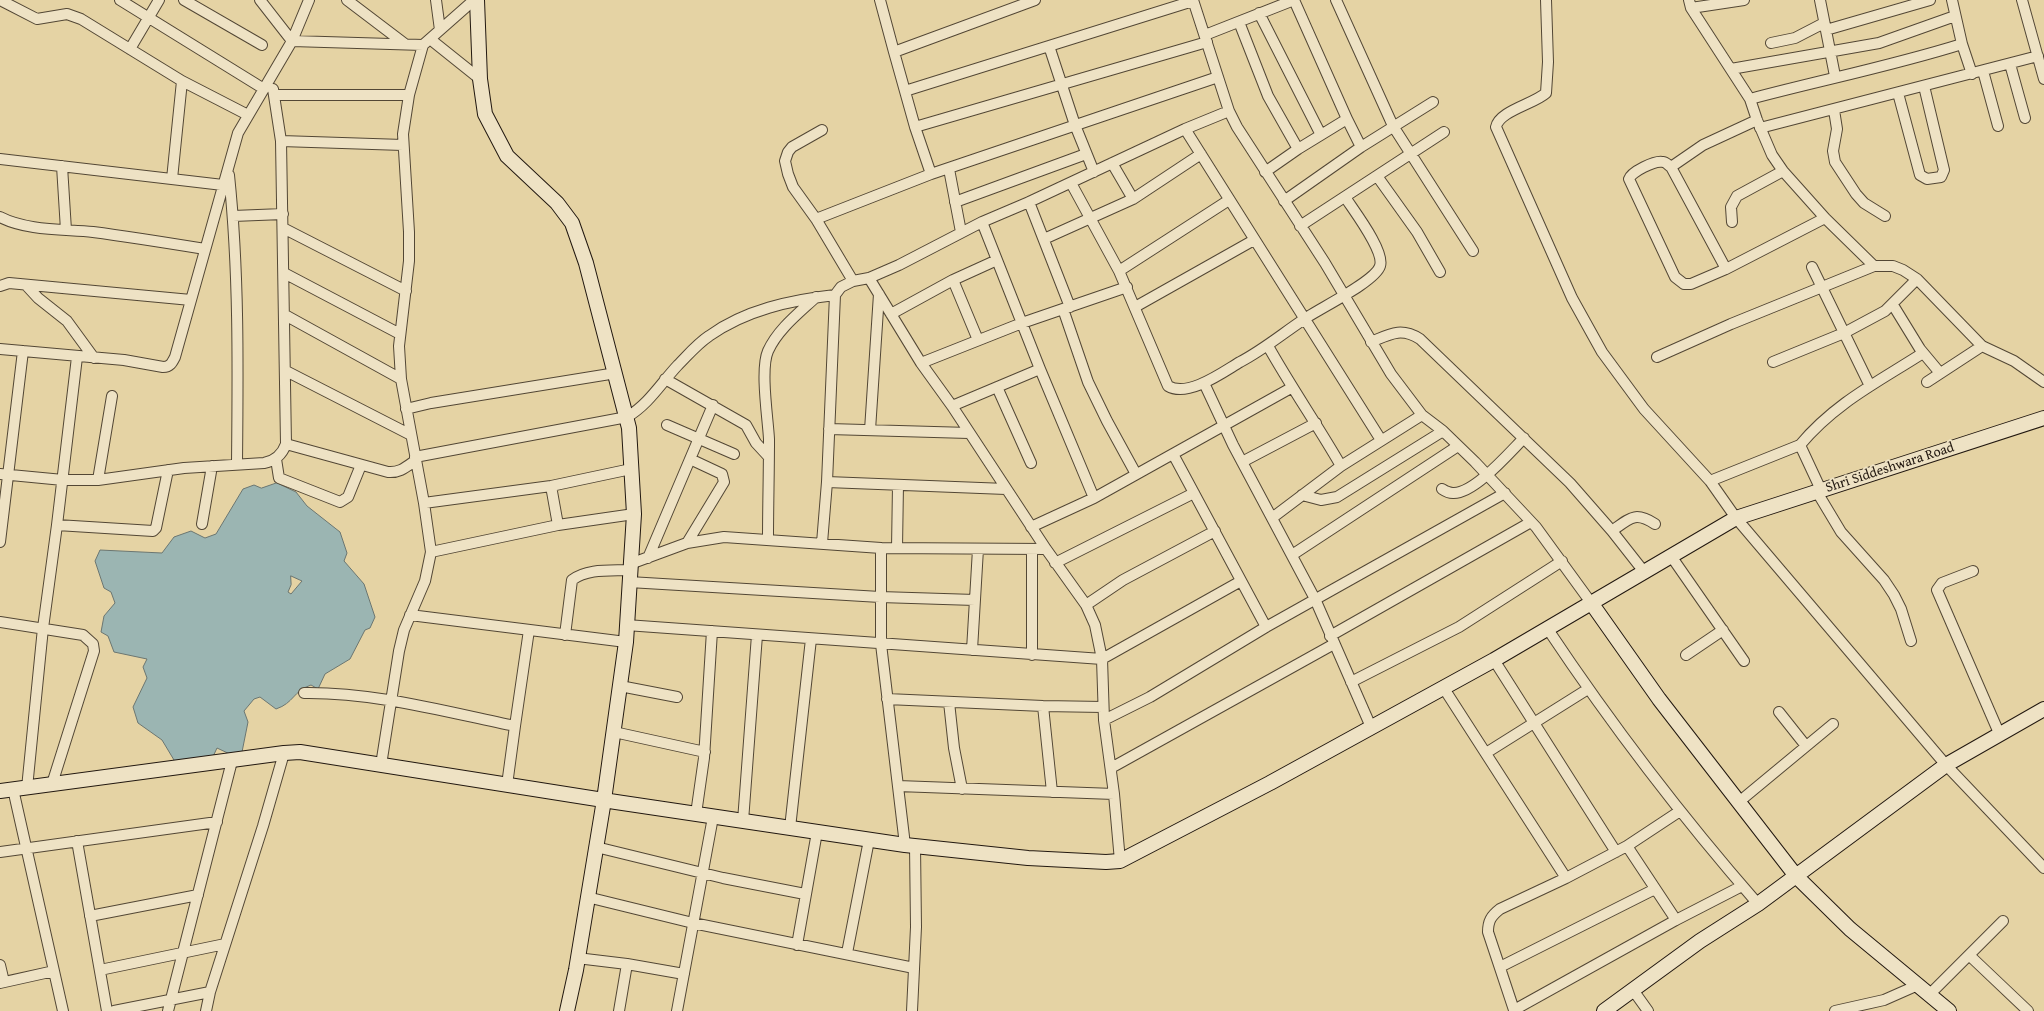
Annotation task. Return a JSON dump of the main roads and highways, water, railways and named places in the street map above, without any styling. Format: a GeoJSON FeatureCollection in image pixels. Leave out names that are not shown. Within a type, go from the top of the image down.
{"type":"FeatureCollection","features":[{"type":"Feature","properties":{"kind":"water"},"geometry":{"type":"Polygon","coordinates":[[[277,483],[296,492],[307,506],[340,532],[347,553],[344,561],[364,584],[375,617],[370,628],[365,630],[350,659],[325,674],[318,689],[311,685],[300,690],[287,704],[276,709],[260,697],[254,699],[244,711],[248,722],[242,752],[232,755],[217,748],[210,763],[177,765],[162,740],[138,723],[133,707],[147,678],[143,667],[147,659],[114,652],[108,636],[101,632],[104,616],[115,603],[111,592],[104,588],[95,561],[100,550],[162,553],[174,537],[191,531],[205,538],[216,534],[243,489],[254,485],[261,488],[277,483]],[[291,576],[291,585],[288,592],[291,594],[302,581],[291,576]]]}}]}
